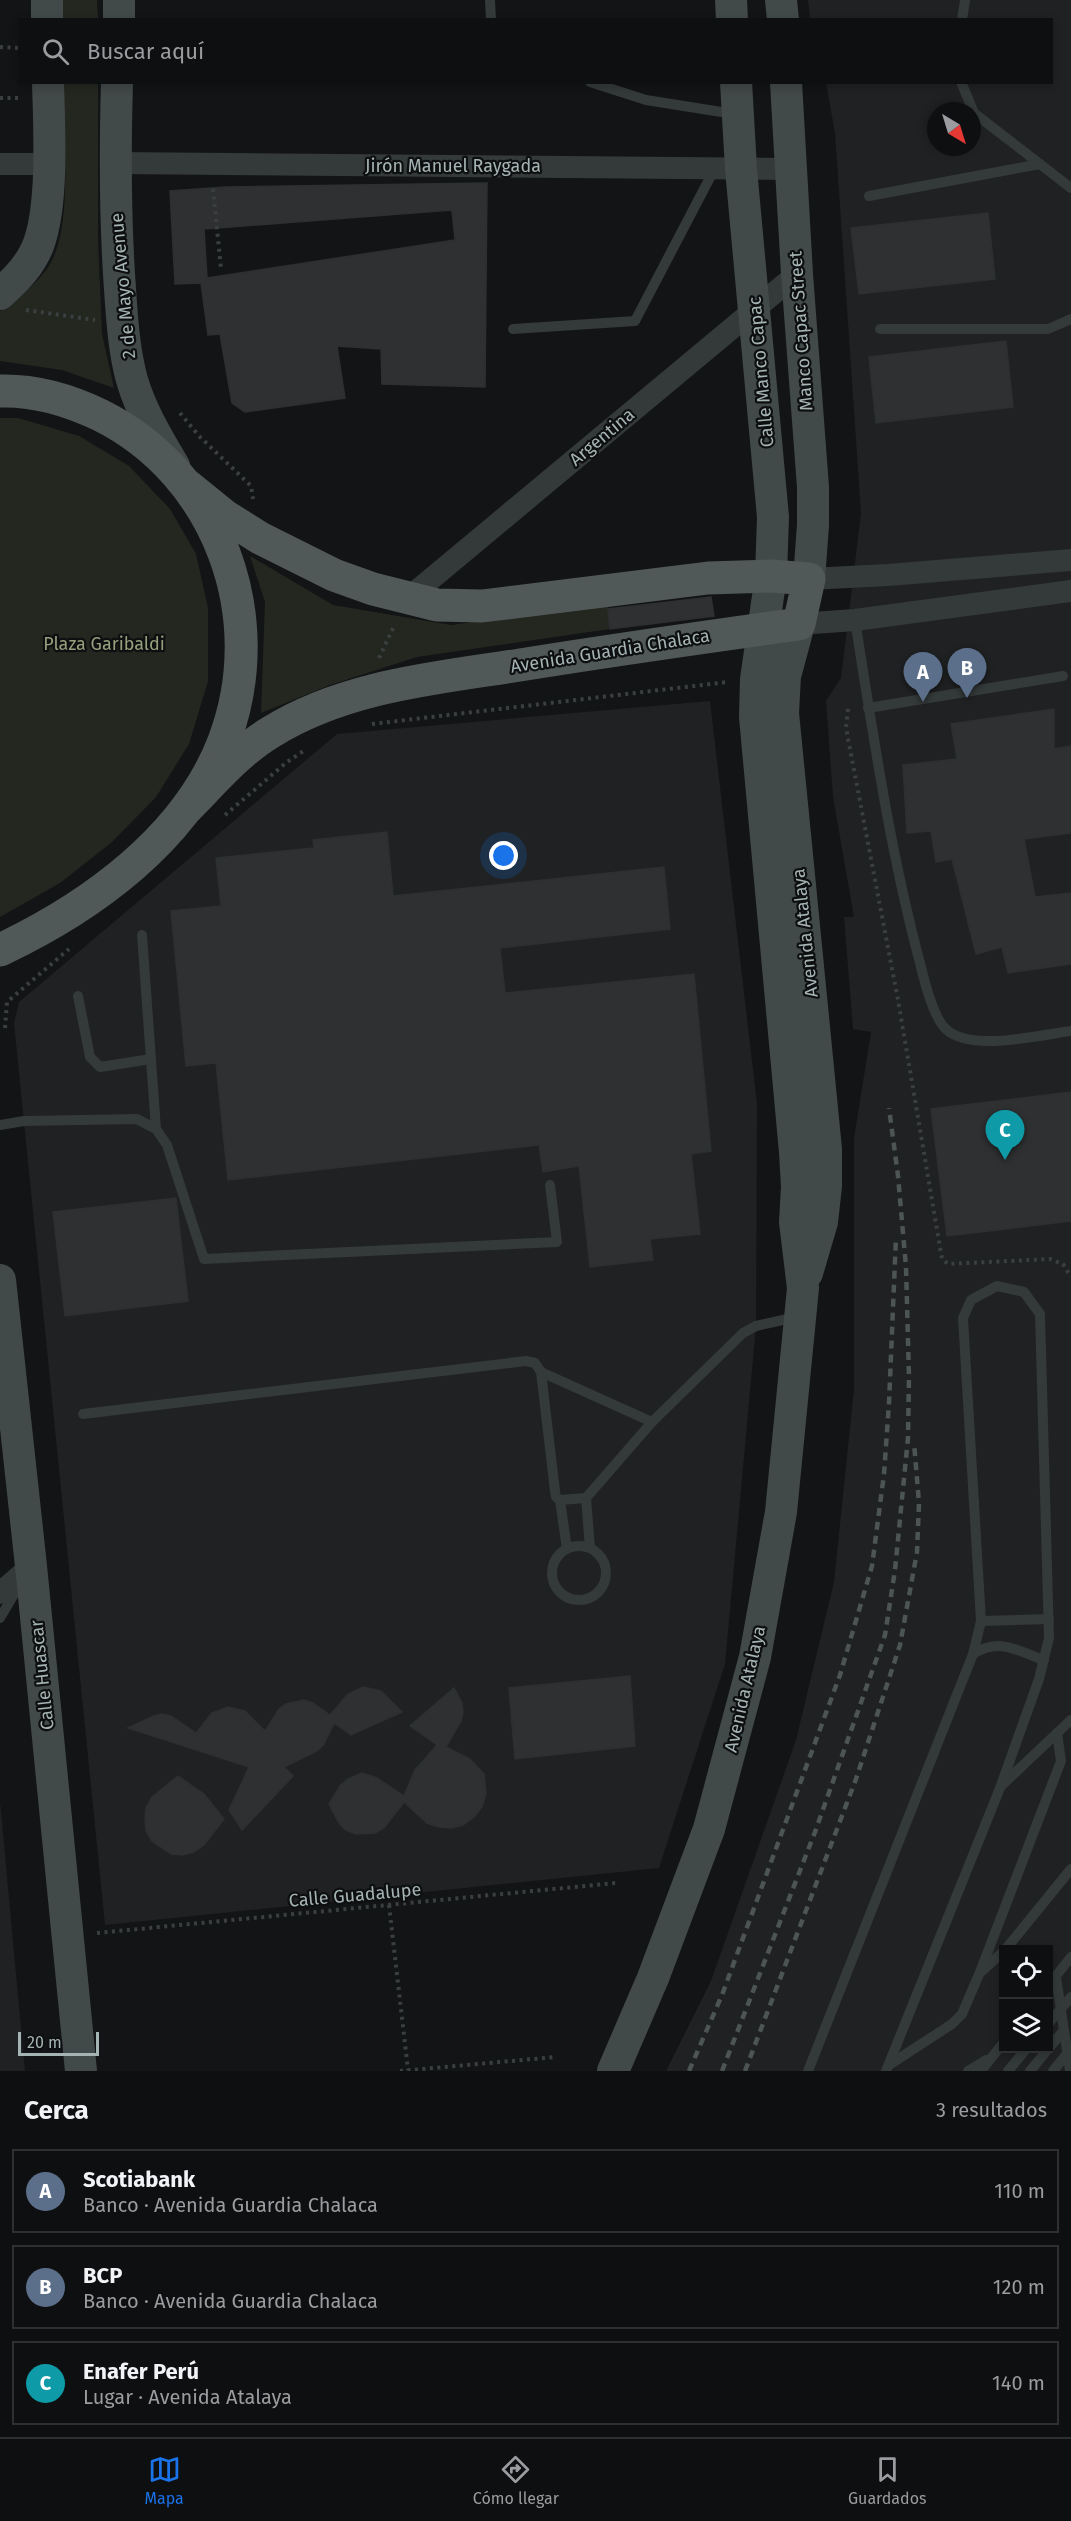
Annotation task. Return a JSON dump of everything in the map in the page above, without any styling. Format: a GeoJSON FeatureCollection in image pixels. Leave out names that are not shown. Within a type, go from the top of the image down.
{"type":"FeatureCollection","features":[{"type":"Feature","properties":{"kind":"main road"},"geometry":{"type":"LineString","coordinates":[[47,0],[47,18]]}},
{"type":"Feature","properties":{"kind":"main road"},"geometry":{"type":"LineString","coordinates":[[119,0],[119,18]]}},
{"type":"Feature","properties":{"kind":"main road"},"geometry":{"type":"LineString","coordinates":[[731,0],[732,18]]}},
{"type":"Feature","properties":{"kind":"main road"},"geometry":{"type":"LineString","coordinates":[[782,0],[783,18]]}},
{"type":"Feature","properties":{"kind":"main road"},"geometry":{"type":"LineString","coordinates":[[8,301],[16,280],[34,255],[43,231],[49,164],[48,84]]}},
{"type":"Feature","properties":{"kind":"main road","name":"2 de Mayo Avenue"},"geometry":{"type":"LineString","coordinates":[[117,84],[115,163],[117,253],[123,325],[132,379],[144,413],[185,482]]}},
{"type":"Feature","properties":{"kind":"main road"},"geometry":{"type":"LineString","coordinates":[[728,168],[738,114],[736,84]]}},
{"type":"Feature","properties":{"kind":"main road","name":"Manco Capac Street"},"geometry":{"type":"LineString","coordinates":[[786,84],[796,274],[813,487],[809,579]]}},
{"type":"Feature","properties":{"kind":"main road","name":"Calle Manco Capac"},"geometry":{"type":"LineString","coordinates":[[728,168],[755,309],[773,517],[771,576]]}},
{"type":"Feature","properties":{"kind":"main road"},"geometry":{"type":"LineString","coordinates":[[0,391],[44,394],[82,406],[116,423],[148,445],[185,482],[225,516],[260,538],[334,575],[407,599],[437,605],[482,606],[708,578],[771,576],[809,579]]}},
{"type":"Feature","properties":{"kind":"main road"},"geometry":{"type":"LineString","coordinates":[[0,950],[36,933],[80,905],[153,845],[187,808],[206,776],[227,731],[235,702],[240,634],[236,598],[228,560],[213,526],[185,482]]}},
{"type":"Feature","properties":{"kind":"main road","name":"Avenida Atalaya"},"geometry":{"type":"LineString","coordinates":[[771,576],[756,679],[755,717],[795,1152],[797,1186],[795,1222],[801,1302]]}},
{"type":"Feature","properties":{"kind":"main road","name":"Avenida Atalaya"},"geometry":{"type":"LineString","coordinates":[[613,2071],[653,1978],[710,1829],[755,1657],[781,1512],[801,1302],[822,1222],[826,1186],[826,1149],[783,713],[785,676],[809,579]]}},
{"type":"Feature","properties":{"kind":"main road","name":"Avenida Guardia Chalaca"},"geometry":{"type":"LineString","coordinates":[[187,808],[228,766],[271,732],[324,706],[362,710],[390,686],[677,640],[799,624]]}},
{"type":"Feature","properties":{"kind":"main road"},"geometry":{"type":"LineString","coordinates":[[0,964],[36,933]]}},
{"type":"Feature","properties":{"kind":"main road","name":"Calle Huascar"},"geometry":{"type":"LineString","coordinates":[[0,1280],[3,1334],[31,1566],[81,2071]]}},
{"type":"Feature","properties":{"kind":"street","name":"Jirón Manuel Raygada"},"geometry":{"type":"LineString","coordinates":[[115,163],[791,169]]}},
{"type":"Feature","properties":{"kind":"street"},"geometry":{"type":"LineString","coordinates":[[0,164],[49,164]]}},
{"type":"Feature","properties":{"kind":"street","name":"Argentina"},"geometry":{"type":"LineString","coordinates":[[407,599],[796,274]]}},
{"type":"Feature","properties":{"kind":"street"},"geometry":{"type":"LineString","coordinates":[[809,579],[1071,560]]}},
{"type":"Feature","properties":{"kind":"street"},"geometry":{"type":"LineString","coordinates":[[952,570],[956,606]]}},
{"type":"Feature","properties":{"kind":"street","name":"Avenida Guardia Chalaca"},"geometry":{"type":"LineString","coordinates":[[799,624],[855,620],[1071,591]]}},
{"type":"Feature","properties":{"kind":"street"},"geometry":{"type":"LineString","coordinates":[[0,1593],[31,1566]]}},
{"type":"Feature","properties":{"kind":"lane"},"geometry":{"type":"LineString","coordinates":[[490,0],[491,18]]}},
{"type":"Feature","properties":{"kind":"lane"},"geometry":{"type":"LineString","coordinates":[[962,18],[965,0]]}},
{"type":"Feature","properties":{"kind":"lane"},"geometry":{"type":"LineString","coordinates":[[596,84],[646,100],[738,114]]}},
{"type":"Feature","properties":{"kind":"lane"},"geometry":{"type":"LineString","coordinates":[[963,84],[974,113],[1071,188]]}},
{"type":"Feature","properties":{"kind":"lane"},"geometry":{"type":"LineString","coordinates":[[869,196],[1040,164]]}},
{"type":"Feature","properties":{"kind":"lane"},"geometry":{"type":"LineString","coordinates":[[513,329],[634,321],[728,168]]}},
{"type":"Feature","properties":{"kind":"lane"},"geometry":{"type":"LineString","coordinates":[[880,330],[1048,329],[1071,319]]}},
{"type":"Feature","properties":{"kind":"lane"},"geometry":{"type":"LineString","coordinates":[[855,620],[868,708],[906,914],[928,995],[945,1030],[958,1037],[984,1042],[1071,1031]]}},
{"type":"Feature","properties":{"kind":"lane"},"geometry":{"type":"LineString","coordinates":[[868,708],[1064,676]]}},
{"type":"Feature","properties":{"kind":"lane"},"geometry":{"type":"LineString","coordinates":[[142,935],[156,1128],[166,1145],[204,1259],[556,1242],[550,1185]]}},
{"type":"Feature","properties":{"kind":"lane"},"geometry":{"type":"LineString","coordinates":[[78,996],[90,1057],[96,1065],[100,1067],[151,1059]]}},
{"type":"Feature","properties":{"kind":"lane"},"geometry":{"type":"LineString","coordinates":[[0,1125],[24,1121],[137,1119],[156,1128]]}},
{"type":"Feature","properties":{"kind":"lane"},"geometry":{"type":"LineString","coordinates":[[808,2071],[973,1654],[981,1621],[963,1318],[971,1300],[997,1286],[1024,1292],[1040,1314],[1049,1638],[1044,1660],[1000,1788],[887,2068]]}},
{"type":"Feature","properties":{"kind":"lane"},"geometry":{"type":"LineString","coordinates":[[560,1500],[586,1498],[652,1422],[743,1333],[801,1302]]}},
{"type":"Feature","properties":{"kind":"lane"},"geometry":{"type":"LineString","coordinates":[[83,1414],[526,1361],[535,1363],[541,1372],[555,1491],[556,1497],[560,1500],[567,1549]]}},
{"type":"Feature","properties":{"kind":"lane"},"geometry":{"type":"LineString","coordinates":[[541,1372],[652,1422]]}},
{"type":"Feature","properties":{"kind":"lane"},"geometry":{"type":"LineString","coordinates":[[586,1498],[590,1548]]}},
{"type":"Feature","properties":{"kind":"lane"},"geometry":{"type":"LineString","coordinates":[[578,1546],[590,1548],[606,1565],[607,1578],[602,1589],[592,1598],[580,1601],[568,1599],[558,1591],[552,1580],[552,1568],[557,1557],[567,1549],[578,1546]]}},
{"type":"Feature","properties":{"kind":"lane"},"geometry":{"type":"LineString","coordinates":[[0,1618],[31,1566]]}},
{"type":"Feature","properties":{"kind":"lane"},"geometry":{"type":"LineString","coordinates":[[981,1621],[1048,1619]]}},
{"type":"Feature","properties":{"kind":"lane"},"geometry":{"type":"LineString","coordinates":[[973,1654],[985,1647],[1001,1645],[1044,1660]]}},
{"type":"Feature","properties":{"kind":"lane"},"geometry":{"type":"LineString","coordinates":[[1000,1788],[1071,1720]]}},
{"type":"Feature","properties":{"kind":"lane"},"geometry":{"type":"LineString","coordinates":[[887,2068],[952,2024],[962,2014],[1061,1761],[1057,1733]]}},
{"type":"Feature","properties":{"kind":"lane"},"geometry":{"type":"LineString","coordinates":[[1008,1945],[1071,1869]]}},
{"type":"Feature","properties":{"kind":"lane"},"geometry":{"type":"LineString","coordinates":[[980,1972],[999,1955]]}},
{"type":"Feature","properties":{"kind":"lane"},"geometry":{"type":"LineString","coordinates":[[1053,1980],[1071,1957]]}},
{"type":"Feature","properties":{"kind":"lane"},"geometry":{"type":"LineString","coordinates":[[1053,1984],[1069,2050],[1070,2071]]}},
{"type":"Feature","properties":{"kind":"lane"},"geometry":{"type":"LineString","coordinates":[[1053,2019],[1071,1997]]}},
{"type":"Feature","properties":{"kind":"lane"},"geometry":{"type":"LineString","coordinates":[[1030,2071],[1064,2030]]}},
{"type":"Feature","properties":{"kind":"lane"},"geometry":{"type":"LineString","coordinates":[[981,2071],[999,2048]]}},
{"type":"Feature","properties":{"kind":"lane"},"geometry":{"type":"LineString","coordinates":[[1053,2071],[1069,2050]]}},
{"type":"Feature","properties":{"kind":"lane"},"geometry":{"type":"LineString","coordinates":[[1008,2071],[1024,2053]]}},
{"type":"Feature","properties":{"kind":"lane"},"geometry":{"type":"LineString","coordinates":[[968,2071],[993,2055]]}},
{"type":"Feature","properties":{"kind":"path"},"geometry":{"type":"LineString","coordinates":[[0,47],[18,48]]}},
{"type":"Feature","properties":{"kind":"path"},"geometry":{"type":"LineString","coordinates":[[211,164],[220,269]]}},
{"type":"Feature","properties":{"kind":"path"},"geometry":{"type":"LineString","coordinates":[[8,301],[102,321]]}},
{"type":"Feature","properties":{"kind":"path"},"geometry":{"type":"LineString","coordinates":[[178,411],[199,436],[251,486],[260,538]]}},
{"type":"Feature","properties":{"kind":"path"},"geometry":{"type":"LineString","coordinates":[[407,599],[362,710],[756,679]]}},
{"type":"Feature","properties":{"kind":"path"},"geometry":{"type":"LineString","coordinates":[[848,708],[846,728],[898,1000],[942,1259],[948,1264],[1050,1259],[1063,1264],[1071,1277]]}},
{"type":"Feature","properties":{"kind":"path"},"geometry":{"type":"LineString","coordinates":[[287,762],[314,745]]}},
{"type":"Feature","properties":{"kind":"path","name":"Calle Guadalupe"},"geometry":{"type":"LineString","coordinates":[[97,1933],[616,1883]]}},
{"type":"Feature","properties":{"kind":"path"},"geometry":{"type":"LineString","coordinates":[[389,1905],[408,2070]]}},
{"type":"Feature","properties":{"kind":"path"},"geometry":{"type":"LineString","coordinates":[[402,2071],[556,2057]]}},
{"type":"Feature","properties":{"kind":"shaded area"},"geometry":{"type":"Polygon","coordinates":[[[808,0],[1071,0],[1071,2071],[666,2071],[711,1981],[796,1740],[834,1582],[854,1389],[854,1138],[871,1032],[853,1029],[844,917],[854,917],[833,797],[826,701],[841,678],[861,513],[835,133],[826,84],[1053,84],[1053,18],[810,18],[808,0]]]}},
{"type":"Feature","properties":{"kind":"shaded area"},"geometry":{"type":"Polygon","coordinates":[[[710,701],[757,1104],[756,1326],[725,1664],[659,1868],[105,1925],[14,1023],[19,1002],[337,734],[710,701]]]}},
{"type":"Feature","properties":{"kind":"shaded area"},"geometry":{"type":"Polygon","coordinates":[[[0,1801],[25,2071],[0,2071],[0,1801]]]}},
{"type":"Feature","properties":{"kind":"green space"},"geometry":{"type":"Polygon","coordinates":[[[59,0],[97,0],[98,18],[60,18],[59,0]]]}},
{"type":"Feature","properties":{"kind":"green space"},"geometry":{"type":"Polygon","coordinates":[[[61,84],[98,84],[98,240],[102,334],[114,388],[62,370],[0,361],[0,311],[40,278],[50,264],[57,246],[65,201],[61,84]]]}},
{"type":"Feature","properties":{"kind":"green space","name":"Plaza Garibaldi"},"geometry":{"type":"Polygon","coordinates":[[[0,418],[18,418],[79,436],[129,466],[170,509],[196,554],[208,608],[208,681],[189,744],[156,797],[112,842],[60,883],[0,917],[0,418]]]}},
{"type":"Feature","properties":{"kind":"green space"},"geometry":{"type":"Polygon","coordinates":[[[250,556],[333,605],[451,625],[608,604],[610,629],[417,657],[330,685],[261,713],[265,602],[250,556]]]}},
{"type":"Feature","properties":{"kind":"building"},"geometry":{"type":"Polygon","coordinates":[[[487,183],[485,387],[382,384],[381,349],[337,346],[345,398],[245,412],[232,403],[220,334],[208,335],[201,283],[175,284],[170,191],[226,187],[487,183]],[[452,210],[204,229],[207,278],[455,240],[452,210]]]}},
{"type":"Feature","properties":{"kind":"building"},"geometry":{"type":"Polygon","coordinates":[[[988,213],[995,279],[859,294],[851,228],[988,213]]]}},
{"type":"Feature","properties":{"kind":"building"},"geometry":{"type":"Polygon","coordinates":[[[1006,341],[1013,407],[876,423],[869,357],[1006,341]]]}},
{"type":"Feature","properties":{"kind":"building"},"geometry":{"type":"Polygon","coordinates":[[[711,597],[714,616],[610,629],[608,609],[711,597]]]}},
{"type":"Feature","properties":{"kind":"building"},"geometry":{"type":"Polygon","coordinates":[[[1054,709],[1054,749],[1071,746],[1071,833],[1024,839],[1035,897],[1071,893],[1071,964],[1008,973],[1002,947],[976,954],[952,859],[936,862],[931,831],[907,833],[903,765],[957,759],[951,724],[1054,709]]]}},
{"type":"Feature","properties":{"kind":"building"},"geometry":{"type":"Polygon","coordinates":[[[387,832],[393,896],[664,867],[670,929],[500,948],[505,993],[694,974],[711,1151],[691,1154],[700,1234],[650,1239],[653,1260],[590,1267],[579,1166],[543,1172],[539,1145],[228,1180],[216,1063],[186,1066],[171,911],[221,906],[216,858],[314,848],[313,840],[387,832]]]}},
{"type":"Feature","properties":{"kind":"building"},"geometry":{"type":"Polygon","coordinates":[[[1071,1092],[1071,1221],[947,1236],[931,1109],[1071,1092]]]}},
{"type":"Feature","properties":{"kind":"building"},"geometry":{"type":"Polygon","coordinates":[[[176,1198],[188,1301],[65,1316],[53,1212],[176,1198]]]}},
{"type":"Feature","properties":{"kind":"building"},"geometry":{"type":"Polygon","coordinates":[[[630,1676],[635,1746],[515,1759],[509,1688],[630,1676]]]}},
{"type":"Feature","properties":{"kind":"building"},"geometry":{"type":"Polygon","coordinates":[[[363,1687],[381,1691],[402,1712],[351,1735],[334,1723],[324,1744],[317,1751],[284,1767],[293,1776],[242,1830],[229,1810],[249,1767],[128,1728],[162,1714],[171,1716],[196,1733],[212,1713],[228,1707],[245,1711],[265,1731],[279,1709],[286,1704],[304,1700],[313,1703],[330,1715],[348,1694],[363,1687]]]}},
{"type":"Feature","properties":{"kind":"building"},"geometry":{"type":"Polygon","coordinates":[[[454,1688],[462,1703],[463,1712],[461,1721],[446,1747],[470,1759],[484,1774],[486,1794],[482,1807],[463,1825],[451,1828],[427,1823],[404,1802],[384,1828],[375,1833],[356,1834],[346,1830],[339,1823],[329,1804],[340,1786],[348,1779],[362,1773],[377,1778],[404,1796],[415,1770],[437,1745],[410,1726],[454,1688]]]}},
{"type":"Feature","properties":{"kind":"building"},"geometry":{"type":"Polygon","coordinates":[[[178,1776],[204,1794],[224,1819],[204,1845],[194,1852],[183,1855],[171,1854],[152,1841],[146,1831],[145,1819],[146,1808],[152,1797],[178,1776]]]}},
{"type":"Feature","properties":{"kind":"railway"},"geometry":{"type":"LineString","coordinates":[[722,2071],[815,1832],[885,1635],[895,1570],[908,1438],[909,1377],[906,1267],[889,1108]]}},
{"type":"Feature","properties":{"kind":"railway"},"geometry":{"type":"LineString","coordinates":[[689,2071],[722,1995],[840,1675],[872,1566],[884,1474],[896,1237]]}},
{"type":"Feature","properties":{"kind":"railway"},"geometry":{"type":"LineString","coordinates":[[745,2071],[856,1779],[900,1645],[917,1552],[919,1503],[914,1443]]}},
{"type":"Feature","properties":{"kind":"place","name":"BCP"},"geometry":{"type":"Point","coordinates":[967,698]}},
{"type":"Feature","properties":{"kind":"place","name":"Scotiabank"},"geometry":{"type":"Point","coordinates":[923,702]}},
{"type":"Feature","properties":{"kind":"place","name":"Enafer Perú"},"geometry":{"type":"Point","coordinates":[1005,1160]}}]}
